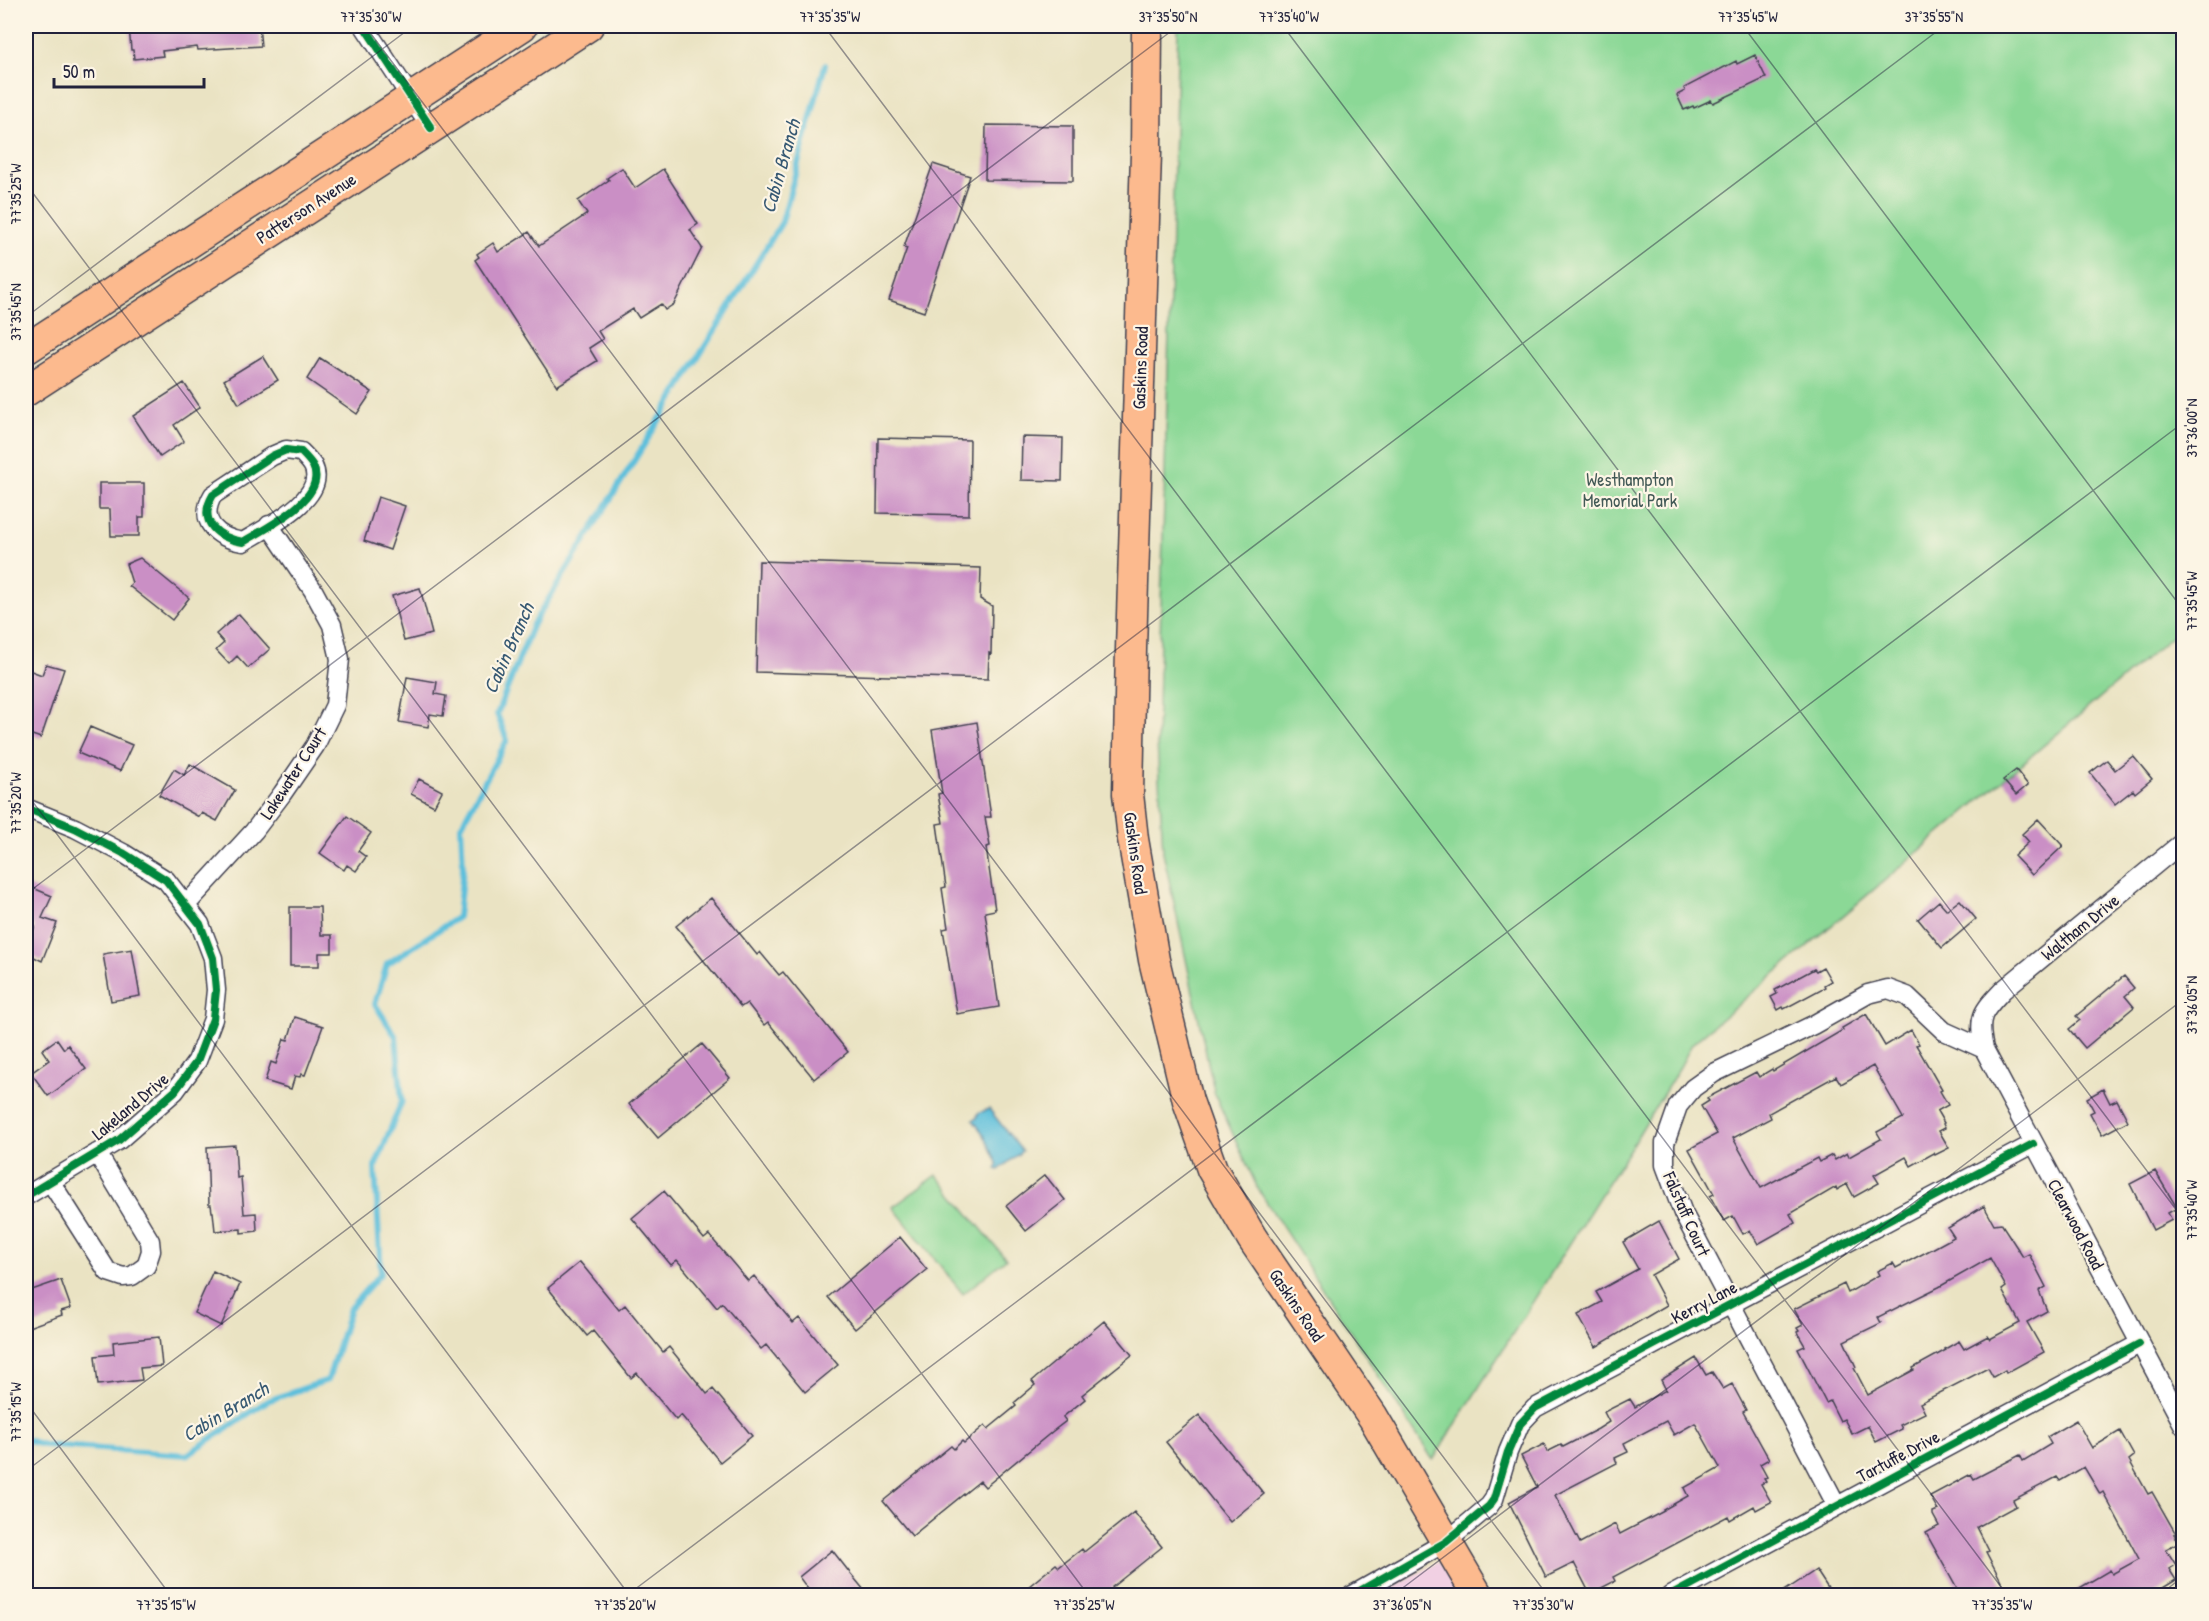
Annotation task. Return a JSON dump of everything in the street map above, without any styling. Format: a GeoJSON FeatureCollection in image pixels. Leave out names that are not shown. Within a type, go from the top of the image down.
{"type":"FeatureCollection","features":[{"type":"Feature","properties":{"kind":"main road","name":"Patterson Avenue"},"geometry":{"type":"LineString","coordinates":[[26,349],[522,26]]}},
{"type":"Feature","properties":{"kind":"main road","name":"Patterson Avenue"},"geometry":{"type":"LineString","coordinates":[[26,391],[588,26]]}},
{"type":"Feature","properties":{"kind":"main road","name":"Gaskins Road"},"geometry":{"type":"LineString","coordinates":[[1147,26],[1147,141],[1128,794],[1133,839],[1154,960],[1188,1101],[1212,1169],[1252,1238],[1373,1417],[1478,1596]]}},
{"type":"Feature","properties":{"kind":"street"},"geometry":{"type":"LineString","coordinates":[[364,26],[431,128]]}},
{"type":"Feature","properties":{"kind":"street"},"geometry":{"type":"LineString","coordinates":[[286,450],[301,452],[313,467],[315,480],[309,496],[270,525],[243,542],[229,540],[209,522],[209,502],[221,489],[272,456],[286,450]]}},
{"type":"Feature","properties":{"kind":"street","name":"Lakewater Court"},"geometry":{"type":"LineString","coordinates":[[186,905],[268,813],[315,746],[335,705],[340,659],[332,625],[313,590],[270,525]]}},
{"type":"Feature","properties":{"kind":"street","name":"Lakeland Drive"},"geometry":{"type":"LineString","coordinates":[[26,808],[75,828],[166,879],[200,924],[213,958],[216,990],[213,1019],[197,1061],[175,1091],[119,1140],[26,1196]]}},
{"type":"Feature","properties":{"kind":"street","name":"Waltham Drive"},"geometry":{"type":"LineString","coordinates":[[1982,1017],[2003,990],[2184,842]]}},
{"type":"Feature","properties":{"kind":"street","name":"Falstaff Court"},"geometry":{"type":"LineString","coordinates":[[1837,1506],[1683,1214],[1665,1165],[1665,1143],[1670,1127],[1678,1106],[1693,1088],[1714,1073],[1813,1025],[1868,994],[1888,988],[1907,996],[1944,1031],[1984,1049]]}},
{"type":"Feature","properties":{"kind":"street","name":"Clearwood Road"},"geometry":{"type":"LineString","coordinates":[[1982,1017],[1981,1035],[1984,1049],[2184,1426]]}},
{"type":"Feature","properties":{"kind":"street","name":"Kerry Lane"},"geometry":{"type":"LineString","coordinates":[[1351,1596],[1446,1542],[1489,1506],[1494,1499],[1508,1452],[1520,1424],[1535,1408],[2033,1144]]}},
{"type":"Feature","properties":{"kind":"street"},"geometry":{"type":"LineString","coordinates":[[50,1181],[108,1272],[123,1277],[140,1272],[150,1259],[150,1241],[97,1153]]}},
{"type":"Feature","properties":{"kind":"street","name":"Tartuffe Drive"},"geometry":{"type":"LineString","coordinates":[[1670,1596],[2139,1344]]}},
{"type":"Feature","properties":{"kind":"shaded area"},"geometry":{"type":"Polygon","coordinates":[[[1439,1562],[1458,1595],[1379,1595],[1439,1562]]]}},
{"type":"Feature","properties":{"kind":"green space","name":"Westhampton Memorial Park"},"geometry":{"type":"Polygon","coordinates":[[[1178,26],[2183,26],[2183,627],[1692,1044],[1634,1142],[1433,1460],[1258,1189],[1215,1095],[1163,852],[1157,742],[1178,26]]]}},
{"type":"Feature","properties":{"kind":"green space"},"geometry":{"type":"Polygon","coordinates":[[[937,1175],[1006,1259],[963,1294],[893,1207],[937,1175]]]}},
{"type":"Feature","properties":{"kind":"water"},"geometry":{"type":"Polygon","coordinates":[[[989,1109],[1022,1151],[999,1170],[996,1169],[998,1165],[984,1135],[973,1120],[977,1118],[978,1113],[989,1109]]]}},
{"type":"Feature","properties":{"kind":"building"},"geometry":{"type":"Polygon","coordinates":[[[129,26],[259,26],[261,46],[198,50],[197,47],[162,51],[163,56],[134,59],[129,26]]]}},
{"type":"Feature","properties":{"kind":"building"},"geometry":{"type":"Polygon","coordinates":[[[1755,55],[1766,78],[1713,103],[1711,100],[1684,110],[1677,95],[1685,91],[1684,88],[1736,61],[1737,64],[1755,55]]]}},
{"type":"Feature","properties":{"kind":"building"},"geometry":{"type":"Polygon","coordinates":[[[986,125],[1073,126],[1073,181],[985,180],[986,125]]]}},
{"type":"Feature","properties":{"kind":"building"},"geometry":{"type":"Polygon","coordinates":[[[933,164],[970,176],[924,312],[889,300],[907,248],[904,247],[933,164]]]}},
{"type":"Feature","properties":{"kind":"building"},"geometry":{"type":"Polygon","coordinates":[[[622,168],[635,188],[663,169],[698,224],[690,230],[702,248],[674,304],[665,310],[661,304],[639,318],[633,309],[598,331],[603,339],[589,348],[597,361],[557,386],[475,260],[479,257],[477,254],[493,243],[498,252],[529,232],[539,246],[587,214],[578,201],[609,180],[607,178],[622,168]]]}},
{"type":"Feature","properties":{"kind":"building"},"geometry":{"type":"Polygon","coordinates":[[[263,356],[278,380],[239,404],[224,380],[263,356]]]}},
{"type":"Feature","properties":{"kind":"building"},"geometry":{"type":"Polygon","coordinates":[[[320,358],[372,392],[357,414],[307,379],[320,358]]]}},
{"type":"Feature","properties":{"kind":"building"},"geometry":{"type":"Polygon","coordinates":[[[184,383],[200,407],[174,425],[184,441],[160,457],[133,416],[184,383]]]}},
{"type":"Feature","properties":{"kind":"building"},"geometry":{"type":"Polygon","coordinates":[[[1022,437],[1063,438],[1062,481],[1021,480],[1022,437]]]}},
{"type":"Feature","properties":{"kind":"building"},"geometry":{"type":"Polygon","coordinates":[[[878,438],[970,440],[969,515],[877,513],[878,438]]]}},
{"type":"Feature","properties":{"kind":"building"},"geometry":{"type":"Polygon","coordinates":[[[99,483],[144,483],[144,517],[139,517],[139,536],[111,536],[110,509],[99,509],[99,483]]]}},
{"type":"Feature","properties":{"kind":"building"},"geometry":{"type":"Polygon","coordinates":[[[378,497],[405,506],[390,550],[364,541],[378,497]]]}},
{"type":"Feature","properties":{"kind":"building"},"geometry":{"type":"Polygon","coordinates":[[[140,558],[189,598],[172,620],[129,586],[132,583],[126,564],[140,558]]]}},
{"type":"Feature","properties":{"kind":"building"},"geometry":{"type":"Polygon","coordinates":[[[759,561],[981,568],[980,599],[992,606],[988,679],[756,672],[759,561]]]}},
{"type":"Feature","properties":{"kind":"building"},"geometry":{"type":"Polygon","coordinates":[[[420,588],[432,634],[404,641],[392,596],[420,588]]]}},
{"type":"Feature","properties":{"kind":"building"},"geometry":{"type":"Polygon","coordinates":[[[239,614],[270,649],[248,668],[237,656],[229,664],[216,650],[224,643],[216,634],[239,614]]]}},
{"type":"Feature","properties":{"kind":"building"},"geometry":{"type":"Polygon","coordinates":[[[46,664],[64,669],[41,738],[26,733],[26,669],[42,675],[46,664]]]}},
{"type":"Feature","properties":{"kind":"building"},"geometry":{"type":"Polygon","coordinates":[[[407,677],[437,682],[435,694],[446,696],[443,716],[430,714],[428,727],[399,722],[407,677]]]}},
{"type":"Feature","properties":{"kind":"building"},"geometry":{"type":"Polygon","coordinates":[[[977,722],[991,817],[985,817],[990,846],[986,847],[995,910],[985,912],[999,1007],[957,1014],[943,929],[948,928],[942,888],[946,887],[937,824],[943,823],[938,794],[942,793],[932,730],[977,722]]]}},
{"type":"Feature","properties":{"kind":"building"},"geometry":{"type":"Polygon","coordinates":[[[90,727],[132,745],[120,771],[78,753],[90,727]]]}},
{"type":"Feature","properties":{"kind":"building"},"geometry":{"type":"Polygon","coordinates":[[[2133,756],[2152,779],[2135,793],[2133,790],[2115,804],[2090,773],[2107,760],[2115,770],[2133,756]]]}},
{"type":"Feature","properties":{"kind":"building"},"geometry":{"type":"Polygon","coordinates":[[[190,764],[235,790],[217,821],[202,813],[199,817],[159,795],[174,769],[184,775],[190,764]]]}},
{"type":"Feature","properties":{"kind":"building"},"geometry":{"type":"Polygon","coordinates":[[[2016,770],[2028,785],[2016,795],[2003,780],[2016,770]]]}},
{"type":"Feature","properties":{"kind":"building"},"geometry":{"type":"Polygon","coordinates":[[[419,779],[442,791],[434,806],[411,794],[419,779]]]}},
{"type":"Feature","properties":{"kind":"building"},"geometry":{"type":"Polygon","coordinates":[[[347,816],[371,833],[358,851],[366,857],[356,871],[347,865],[344,870],[320,853],[347,816]]]}},
{"type":"Feature","properties":{"kind":"building"},"geometry":{"type":"Polygon","coordinates":[[[2038,819],[2063,846],[2032,875],[2014,856],[2029,842],[2022,834],[2038,819]]]}},
{"type":"Feature","properties":{"kind":"building"},"geometry":{"type":"Polygon","coordinates":[[[26,885],[52,896],[42,918],[57,923],[42,961],[26,953],[35,926],[26,922],[26,885]]]}},
{"type":"Feature","properties":{"kind":"building"},"geometry":{"type":"Polygon","coordinates":[[[711,898],[757,955],[760,952],[779,975],[783,972],[848,1052],[814,1079],[768,1022],[764,1025],[747,1003],[741,1007],[676,926],[711,898]]]}},
{"type":"Feature","properties":{"kind":"building"},"geometry":{"type":"Polygon","coordinates":[[[1960,900],[1976,919],[1942,948],[1918,919],[1939,901],[1947,910],[1960,900]]]}},
{"type":"Feature","properties":{"kind":"building"},"geometry":{"type":"Polygon","coordinates":[[[290,907],[320,907],[321,935],[332,935],[332,953],[319,953],[319,966],[290,966],[290,907]]]}},
{"type":"Feature","properties":{"kind":"building"},"geometry":{"type":"Polygon","coordinates":[[[132,949],[140,996],[111,1001],[103,954],[132,949]]]}},
{"type":"Feature","properties":{"kind":"building"},"geometry":{"type":"Polygon","coordinates":[[[1823,967],[1831,981],[1824,985],[1825,987],[1778,1010],[1771,997],[1777,994],[1775,990],[1814,969],[1816,971],[1823,967]]]}},
{"type":"Feature","properties":{"kind":"building"},"geometry":{"type":"Polygon","coordinates":[[[2124,976],[2134,988],[2125,996],[2134,1007],[2085,1048],[2069,1029],[2080,1020],[2076,1016],[2124,976]]]}},
{"type":"Feature","properties":{"kind":"building"},"geometry":{"type":"Polygon","coordinates":[[[1866,1014],[1885,1046],[1911,1030],[1919,1044],[1916,1045],[1948,1105],[1937,1111],[1945,1128],[1939,1131],[1949,1148],[1935,1155],[1934,1153],[1911,1166],[1906,1157],[1874,1175],[1879,1183],[1854,1197],[1847,1184],[1837,1190],[1836,1187],[1790,1214],[1795,1223],[1758,1244],[1750,1230],[1743,1234],[1733,1216],[1724,1221],[1710,1196],[1714,1194],[1689,1149],[1717,1134],[1701,1106],[1709,1101],[1707,1098],[1756,1072],[1759,1077],[1772,1069],[1773,1071],[1843,1030],[1842,1028],[1866,1014]],[[1873,1066],[1841,1084],[1836,1076],[1769,1113],[1771,1118],[1733,1138],[1761,1188],[1817,1158],[1819,1162],[1832,1155],[1835,1160],[1847,1153],[1849,1157],[1881,1139],[1877,1132],[1903,1118],[1873,1066]]]}},
{"type":"Feature","properties":{"kind":"building"},"geometry":{"type":"Polygon","coordinates":[[[295,1017],[323,1026],[305,1075],[295,1076],[291,1089],[265,1081],[271,1062],[276,1064],[284,1039],[288,1040],[295,1017]]]}},
{"type":"Feature","properties":{"kind":"building"},"geometry":{"type":"Polygon","coordinates":[[[57,1039],[64,1049],[68,1045],[86,1069],[48,1096],[31,1073],[49,1060],[42,1050],[57,1039]]]}},
{"type":"Feature","properties":{"kind":"building"},"geometry":{"type":"Polygon","coordinates":[[[702,1044],[730,1078],[658,1138],[629,1104],[702,1044]]]}},
{"type":"Feature","properties":{"kind":"building"},"geometry":{"type":"Polygon","coordinates":[[[2103,1089],[2110,1103],[2117,1100],[2128,1121],[2102,1135],[2090,1113],[2094,1111],[2087,1098],[2103,1089]]]}},
{"type":"Feature","properties":{"kind":"building"},"geometry":{"type":"Polygon","coordinates":[[[235,1145],[237,1178],[241,1177],[244,1214],[256,1213],[257,1231],[241,1233],[241,1229],[215,1231],[213,1212],[209,1205],[207,1147],[235,1145]]]}},
{"type":"Feature","properties":{"kind":"building"},"geometry":{"type":"Polygon","coordinates":[[[2155,1171],[2177,1208],[2168,1213],[2172,1220],[2153,1230],[2130,1184],[2155,1171]]]}},
{"type":"Feature","properties":{"kind":"building"},"geometry":{"type":"Polygon","coordinates":[[[1045,1175],[1065,1200],[1026,1231],[1006,1206],[1045,1175]]]}},
{"type":"Feature","properties":{"kind":"building"},"geometry":{"type":"Polygon","coordinates":[[[664,1191],[704,1239],[709,1235],[748,1281],[754,1276],[793,1323],[799,1318],[838,1365],[805,1392],[766,1345],[761,1349],[722,1303],[717,1308],[677,1260],[671,1265],[632,1218],[664,1191]]]}},
{"type":"Feature","properties":{"kind":"building"},"geometry":{"type":"Polygon","coordinates":[[[1984,1206],[1994,1224],[2001,1223],[2023,1257],[2029,1254],[2046,1287],[2039,1291],[2047,1311],[2027,1322],[2044,1352],[2006,1373],[2005,1370],[1993,1377],[1988,1368],[1920,1403],[1925,1413],[1900,1425],[1902,1429],[1876,1442],[1868,1426],[1852,1434],[1844,1419],[1840,1421],[1830,1401],[1826,1403],[1798,1349],[1805,1346],[1797,1332],[1799,1331],[1797,1328],[1803,1325],[1794,1309],[1844,1284],[1848,1293],[1879,1275],[1877,1271],[1893,1263],[1896,1268],[1954,1237],[1948,1228],[1984,1206]],[[1990,1258],[1939,1287],[1878,1317],[1881,1323],[1844,1341],[1856,1367],[1854,1368],[1868,1395],[1914,1370],[1913,1368],[1959,1341],[1964,1349],[1988,1336],[1990,1339],[2020,1323],[2002,1290],[2006,1287],[1990,1258]]]}},
{"type":"Feature","properties":{"kind":"building"},"geometry":{"type":"Polygon","coordinates":[[[1659,1221],[1679,1259],[1651,1275],[1667,1305],[1596,1347],[1578,1315],[1602,1302],[1596,1292],[1638,1269],[1623,1242],[1659,1221]]]}},
{"type":"Feature","properties":{"kind":"building"},"geometry":{"type":"Polygon","coordinates":[[[900,1237],[927,1270],[855,1329],[828,1297],[900,1237]]]}},
{"type":"Feature","properties":{"kind":"building"},"geometry":{"type":"Polygon","coordinates":[[[580,1262],[619,1310],[625,1305],[663,1352],[669,1347],[707,1394],[713,1389],[752,1436],[720,1462],[681,1415],[676,1420],[637,1373],[631,1378],[593,1331],[587,1336],[548,1288],[580,1262]]]}},
{"type":"Feature","properties":{"kind":"building"},"geometry":{"type":"Polygon","coordinates":[[[213,1271],[240,1284],[221,1326],[194,1313],[213,1271]]]}},
{"type":"Feature","properties":{"kind":"building"},"geometry":{"type":"Polygon","coordinates":[[[61,1280],[71,1308],[61,1311],[62,1315],[26,1328],[26,1292],[61,1280]]]}},
{"type":"Feature","properties":{"kind":"building"},"geometry":{"type":"Polygon","coordinates":[[[1104,1321],[1132,1355],[1082,1395],[1085,1399],[1063,1417],[1066,1421],[985,1487],[980,1481],[912,1536],[883,1501],[951,1446],[954,1449],[962,1441],[964,1443],[985,1425],[988,1429],[1016,1406],[1014,1403],[1035,1385],[1032,1381],[1104,1321]]]}},
{"type":"Feature","properties":{"kind":"building"},"geometry":{"type":"Polygon","coordinates":[[[159,1337],[162,1366],[140,1368],[142,1380],[98,1385],[95,1356],[114,1354],[113,1342],[159,1337]]]}},
{"type":"Feature","properties":{"kind":"building"},"geometry":{"type":"Polygon","coordinates":[[[1696,1358],[1706,1375],[1712,1372],[1723,1389],[1732,1384],[1746,1410],[1743,1412],[1769,1459],[1760,1464],[1767,1477],[1764,1478],[1766,1481],[1761,1484],[1771,1502],[1756,1510],[1754,1506],[1730,1520],[1728,1516],[1613,1577],[1615,1581],[1590,1594],[1574,1563],[1546,1577],[1509,1502],[1537,1487],[1521,1456],[1544,1444],[1547,1452],[1561,1445],[1563,1447],[1598,1429],[1609,1422],[1604,1412],[1630,1399],[1635,1407],[1666,1390],[1661,1380],[1696,1358]],[[1666,1421],[1624,1443],[1628,1452],[1615,1458],[1617,1463],[1555,1495],[1580,1543],[1615,1524],[1620,1534],[1664,1511],[1688,1496],[1684,1488],[1720,1468],[1695,1423],[1674,1435],[1666,1421]]]}},
{"type":"Feature","properties":{"kind":"building"},"geometry":{"type":"Polygon","coordinates":[[[1199,1415],[1264,1494],[1230,1522],[1166,1442],[1199,1415]]]}},
{"type":"Feature","properties":{"kind":"building"},"geometry":{"type":"Polygon","coordinates":[[[2076,1420],[2092,1448],[2120,1431],[2134,1456],[2129,1460],[2148,1494],[2152,1492],[2176,1534],[2174,1534],[2179,1542],[2166,1549],[2176,1565],[2169,1569],[2176,1580],[2150,1596],[2066,1596],[2110,1570],[2112,1574],[2139,1559],[2103,1492],[2100,1494],[2084,1467],[2060,1481],[2057,1477],[2013,1500],[2016,1506],[1977,1527],[1989,1551],[1986,1552],[2009,1596],[1961,1596],[1926,1533],[1939,1526],[1933,1515],[1933,1512],[1938,1510],[1930,1496],[1971,1474],[1974,1479],[2020,1455],[2023,1461],[2051,1444],[2047,1437],[2076,1420]]]}},
{"type":"Feature","properties":{"kind":"building"},"geometry":{"type":"Polygon","coordinates":[[[1134,1512],[1162,1547],[1112,1587],[1119,1596],[1017,1596],[1056,1564],[1059,1567],[1082,1549],[1084,1552],[1134,1512]]]}},
{"type":"Feature","properties":{"kind":"building"},"geometry":{"type":"Polygon","coordinates":[[[832,1550],[869,1596],[813,1596],[799,1577],[832,1550]]]}},
{"type":"Feature","properties":{"kind":"building"},"geometry":{"type":"Polygon","coordinates":[[[1816,1570],[1833,1596],[1777,1596],[1816,1570]]]}},
{"type":"Feature","properties":{"kind":"waterway","name":"Cabin Branch"},"geometry":{"type":"LineString","coordinates":[[26,1440],[43,1445],[187,1455],[267,1401],[328,1380],[350,1308],[381,1273],[375,1167],[402,1101],[396,1037],[375,1004],[387,964],[458,917],[463,868],[461,826],[507,740],[497,714],[533,624],[782,222],[825,65]]}},
{"type":"Feature","properties":{"kind":"cycle path"},"geometry":{"type":"LineString","coordinates":[[364,26],[431,128]]}},
{"type":"Feature","properties":{"kind":"cycle path"},"geometry":{"type":"LineString","coordinates":[[286,450],[301,452],[313,466],[315,478],[312,490],[303,501],[279,521],[243,542],[218,532],[209,521],[207,513],[213,495],[272,456],[286,450]]}},
{"type":"Feature","properties":{"kind":"cycle path"},"geometry":{"type":"LineString","coordinates":[[26,808],[75,828],[123,853],[166,880],[200,924],[213,958],[216,990],[213,1019],[197,1061],[175,1091],[119,1140],[26,1196]]}},
{"type":"Feature","properties":{"kind":"cycle path"},"geometry":{"type":"LineString","coordinates":[[1351,1596],[1446,1542],[1489,1506],[1494,1499],[1508,1452],[1520,1424],[1535,1408],[2033,1144]]}},
{"type":"Feature","properties":{"kind":"cycle path"},"geometry":{"type":"LineString","coordinates":[[1670,1596],[2139,1344]]}}]}
